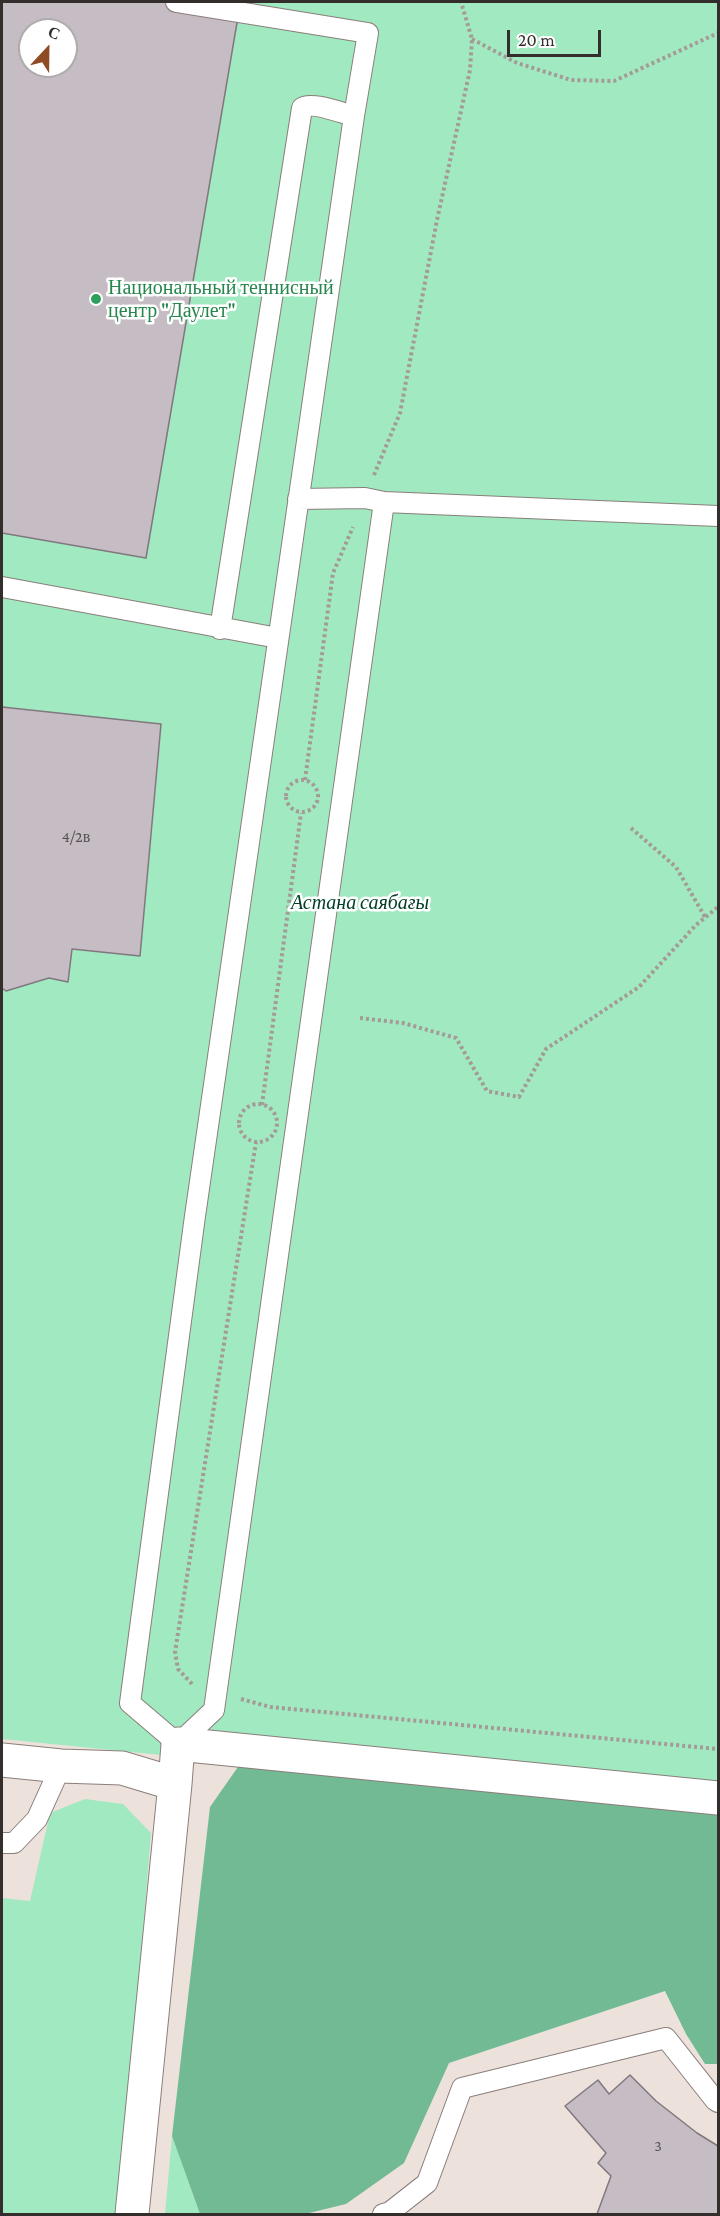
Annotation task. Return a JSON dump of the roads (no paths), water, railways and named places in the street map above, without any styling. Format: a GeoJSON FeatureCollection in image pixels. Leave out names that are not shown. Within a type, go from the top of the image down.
{"type":"FeatureCollection","features":[{"type":"Feature","properties":{"kind":"street"},"geometry":{"type":"LineString","coordinates":[[132,2214],[178,1744],[718,1798]]}},
{"type":"Feature","properties":{"kind":"street"},"geometry":{"type":"LineString","coordinates":[[2,1760],[61,1766],[122,1768],[175,1784]]}},
{"type":"Feature","properties":{"kind":"lane"},"geometry":{"type":"LineString","coordinates":[[176,2],[368,33],[354,116],[195,1216],[130,1703],[178,1744],[214,1710],[374,500]]}},
{"type":"Feature","properties":{"kind":"lane"},"geometry":{"type":"LineString","coordinates":[[220,629],[302,108],[307,105],[314,106],[354,116]]}},
{"type":"Feature","properties":{"kind":"lane"},"geometry":{"type":"LineString","coordinates":[[298,499],[374,500],[718,516]]}},
{"type":"Feature","properties":{"kind":"lane"},"geometry":{"type":"LineString","coordinates":[[2,587],[278,638]]}},
{"type":"Feature","properties":{"kind":"lane"},"geometry":{"type":"LineString","coordinates":[[2,1843],[14,1843],[37,1819],[61,1766]]}},
{"type":"Feature","properties":{"kind":"lane"},"geometry":{"type":"LineString","coordinates":[[383,2214],[390,2212],[427,2183],[462,2088],[666,2038],[718,2102]]}},
{"type":"Feature","properties":{"kind":"place","name":"Национальный теннисный центр \"Даулет\""},"geometry":{"type":"Point","coordinates":[96,299]}},
{"type":"Feature","properties":{"kind":"park label","name":"Астана саябағы"},"geometry":{"type":"Point","coordinates":[360,903]}}]}
